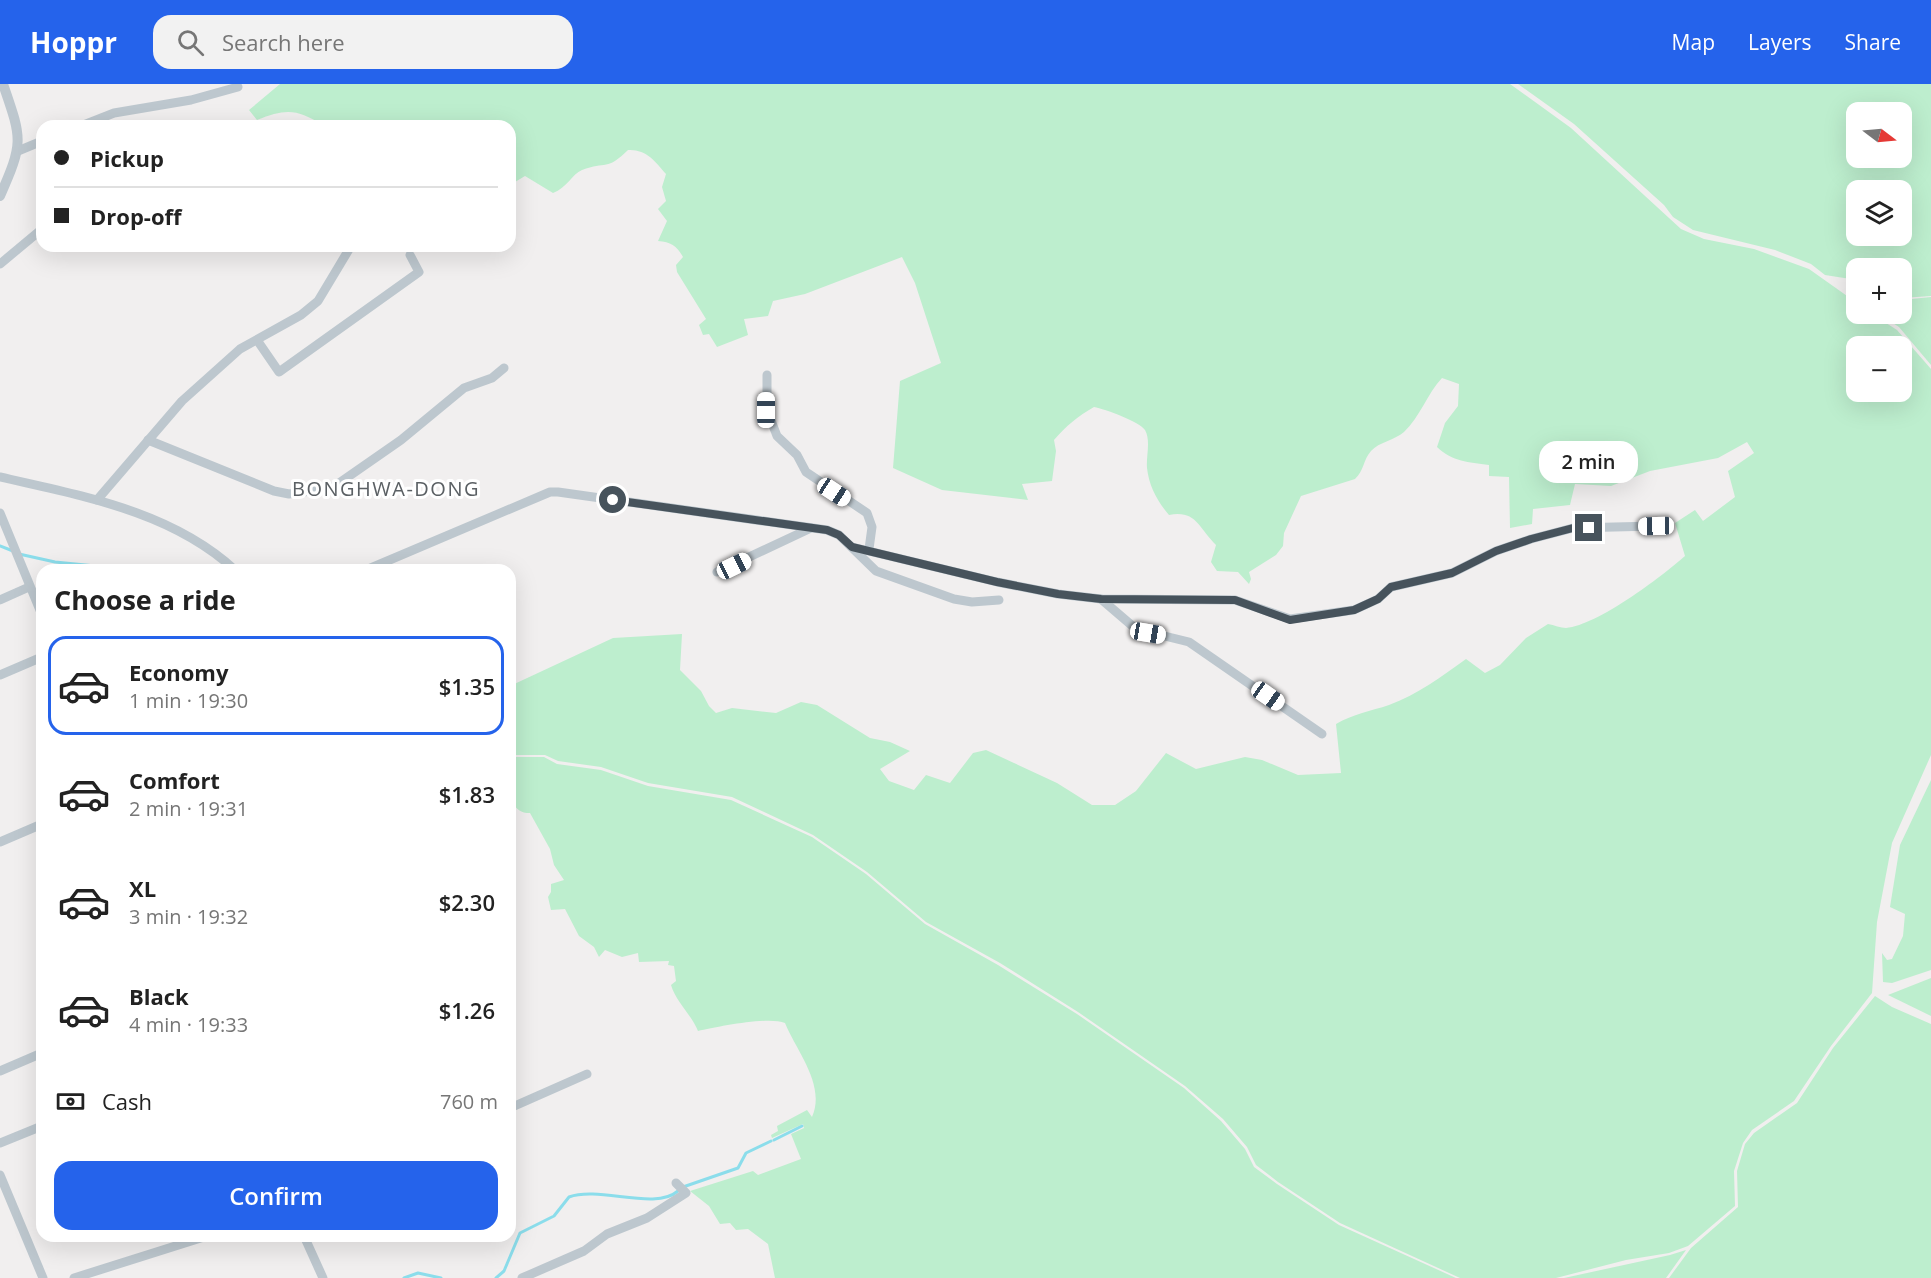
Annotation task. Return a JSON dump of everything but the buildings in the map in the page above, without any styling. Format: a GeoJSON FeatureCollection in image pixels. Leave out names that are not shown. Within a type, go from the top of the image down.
{"type":"FeatureCollection","features":[{"type":"Feature","properties":{"kind":"street"},"geometry":{"type":"LineString","coordinates":[[0,196],[18,151],[19,130],[3,84]]}},
{"type":"Feature","properties":{"kind":"street"},"geometry":{"type":"LineString","coordinates":[[96,120],[114,113],[191,100],[238,87]]}},
{"type":"Feature","properties":{"kind":"street"},"geometry":{"type":"LineString","coordinates":[[18,151],[36,144]]}},
{"type":"Feature","properties":{"kind":"street"},"geometry":{"type":"LineString","coordinates":[[0,264],[36,234]]}},
{"type":"Feature","properties":{"kind":"street"},"geometry":{"type":"LineString","coordinates":[[97,500],[182,401],[240,349],[301,315],[318,302],[347,252]]}},
{"type":"Feature","properties":{"kind":"street"},"geometry":{"type":"LineString","coordinates":[[257,340],[279,372],[419,272],[410,255]]}},
{"type":"Feature","properties":{"kind":"street"},"geometry":{"type":"LineString","coordinates":[[148,440],[274,491],[289,494],[332,488],[400,440],[464,388],[492,378],[504,368]]}},
{"type":"Feature","properties":{"kind":"street"},"geometry":{"type":"LineString","coordinates":[[767,375],[766,410],[777,435],[797,455],[806,472],[867,513],[872,527],[869,549]]}},
{"type":"Feature","properties":{"kind":"street"},"geometry":{"type":"LineString","coordinates":[[0,477],[97,500],[144,515],[220,555],[229,564]]}},
{"type":"Feature","properties":{"kind":"street"},"geometry":{"type":"LineString","coordinates":[[380,564],[550,492],[812,528],[839,535],[876,571],[954,599],[972,602],[999,600]]}},
{"type":"Feature","properties":{"kind":"street"},"geometry":{"type":"LineString","coordinates":[[0,513],[36,601]]}},
{"type":"Feature","properties":{"kind":"street"},"geometry":{"type":"LineString","coordinates":[[852,547],[869,549],[997,582],[1101,599],[1235,600],[1290,620],[1354,610],[1378,599],[1391,587],[1452,573],[1496,551],[1573,528],[1656,526]]}},
{"type":"Feature","properties":{"kind":"street"},"geometry":{"type":"LineString","coordinates":[[717,572],[812,528]]}},
{"type":"Feature","properties":{"kind":"street"},"geometry":{"type":"LineString","coordinates":[[0,600],[30,587]]}},
{"type":"Feature","properties":{"kind":"street"},"geometry":{"type":"LineString","coordinates":[[1101,599],[1136,629],[1189,642],[1322,734]]}},
{"type":"Feature","properties":{"kind":"street"},"geometry":{"type":"LineString","coordinates":[[0,675],[36,660]]}},
{"type":"Feature","properties":{"kind":"street"},"geometry":{"type":"LineString","coordinates":[[0,842],[36,827]]}},
{"type":"Feature","properties":{"kind":"street"},"geometry":{"type":"LineString","coordinates":[[0,1071],[36,1056]]}},
{"type":"Feature","properties":{"kind":"street"},"geometry":{"type":"LineString","coordinates":[[516,1105],[587,1074]]}},
{"type":"Feature","properties":{"kind":"street"},"geometry":{"type":"LineString","coordinates":[[0,1143],[36,1128]]}},
{"type":"Feature","properties":{"kind":"street"},"geometry":{"type":"LineString","coordinates":[[0,1175],[4,1194],[43,1278]]}},
{"type":"Feature","properties":{"kind":"street"},"geometry":{"type":"LineString","coordinates":[[522,1278],[584,1251],[608,1234],[647,1218],[686,1193],[676,1183]]}},
{"type":"Feature","properties":{"kind":"street"},"geometry":{"type":"LineString","coordinates":[[74,1278],[188,1242]]}},
{"type":"Feature","properties":{"kind":"street"},"geometry":{"type":"LineString","coordinates":[[307,1242],[323,1278]]}},
{"type":"Feature","properties":{"kind":"green space"},"geometry":{"type":"Polygon","coordinates":[[[280,84],[1510,84],[1571,128],[1681,229],[1704,239],[1754,249],[1809,269],[1846,295],[1846,324],[1888,324],[1897,330],[1902,336],[1846,336],[1846,402],[1912,402],[1912,347],[1931,369],[1931,755],[1892,843],[1877,922],[1872,993],[1831,1046],[1794,1101],[1752,1130],[1743,1143],[1734,1171],[1735,1206],[1688,1246],[1669,1253],[1626,1260],[1556,1278],[1460,1278],[1340,1223],[1278,1182],[1256,1165],[1247,1147],[1223,1119],[1185,1086],[1078,1012],[1000,963],[926,922],[867,872],[813,835],[732,797],[648,783],[601,767],[558,761],[545,755],[516,755],[516,683],[613,638],[682,634],[680,670],[701,691],[709,706],[716,713],[732,708],[776,713],[801,702],[817,705],[870,738],[890,742],[910,751],[880,769],[889,781],[914,790],[926,775],[950,783],[973,753],[986,750],[1057,783],[1092,805],[1115,805],[1136,791],[1166,753],[1196,769],[1245,757],[1262,760],[1298,775],[1341,773],[1336,724],[1409,696],[1466,659],[1485,673],[1500,665],[1526,638],[1548,624],[1566,628],[1595,618],[1628,599],[1674,565],[1685,556],[1675,523],[1695,510],[1703,521],[1735,497],[1728,471],[1754,453],[1747,442],[1718,458],[1650,471],[1611,486],[1575,484],[1570,505],[1533,509],[1532,524],[1510,528],[1509,477],[1489,476],[1489,465],[1455,458],[1437,447],[1445,423],[1458,406],[1459,384],[1442,378],[1410,426],[1400,435],[1378,445],[1371,451],[1355,479],[1301,496],[1284,533],[1283,546],[1276,555],[1249,572],[1251,579],[1249,584],[1238,572],[1217,571],[1211,562],[1216,545],[1196,521],[1185,515],[1169,515],[1157,499],[1150,481],[1147,468],[1148,439],[1145,430],[1130,420],[1106,410],[1094,407],[1063,430],[1054,440],[1056,451],[1052,481],[1022,484],[1028,500],[942,490],[893,468],[900,381],[941,363],[915,283],[902,257],[805,294],[773,301],[768,316],[744,319],[748,335],[717,347],[709,334],[703,335],[699,325],[706,319],[677,272],[676,265],[683,257],[673,245],[658,241],[667,221],[658,209],[666,201],[662,187],[666,174],[654,160],[645,154],[628,150],[611,163],[578,172],[562,188],[553,193],[525,176],[516,181],[516,120],[314,120],[299,113],[276,113],[257,120],[249,110],[280,84]]]}},
{"type":"Feature","properties":{"kind":"green space"},"geometry":{"type":"Polygon","coordinates":[[[1518,84],[1931,84],[1931,296],[1912,297],[1912,258],[1846,258],[1846,278],[1825,275],[1811,264],[1775,250],[1693,230],[1673,217],[1664,205],[1574,124],[1518,84]]]}},
{"type":"Feature","properties":{"kind":"green space"},"geometry":{"type":"Polygon","coordinates":[[[1931,297],[1931,365],[1912,342],[1912,336],[1907,336],[1894,324],[1912,324],[1912,299],[1931,297]]]}},
{"type":"Feature","properties":{"kind":"green space"},"geometry":{"type":"Polygon","coordinates":[[[516,757],[544,757],[557,764],[601,770],[648,786],[731,800],[812,837],[866,874],[925,924],[998,965],[1077,1014],[1184,1088],[1221,1121],[1245,1149],[1254,1167],[1277,1184],[1339,1225],[1456,1278],[775,1278],[768,1244],[748,1229],[736,1230],[730,1223],[720,1224],[709,1206],[690,1191],[753,1171],[758,1175],[801,1159],[791,1134],[804,1128],[803,1124],[772,1138],[771,1135],[778,1131],[777,1126],[807,1110],[812,1117],[815,1105],[813,1081],[785,1023],[755,1021],[698,1031],[673,991],[671,985],[676,981],[674,966],[668,965],[669,961],[639,962],[638,953],[622,957],[605,950],[599,957],[594,947],[579,936],[565,909],[551,910],[548,897],[551,884],[564,880],[554,865],[550,849],[530,813],[516,808],[516,757]]]}},
{"type":"Feature","properties":{"kind":"green space"},"geometry":{"type":"Polygon","coordinates":[[[1931,780],[1931,970],[1892,983],[1883,982],[1882,953],[1887,960],[1892,959],[1903,936],[1905,914],[1890,907],[1900,845],[1931,780]]]}},
{"type":"Feature","properties":{"kind":"green space"},"geometry":{"type":"Polygon","coordinates":[[[1931,978],[1931,1016],[1888,995],[1931,978]]]}},
{"type":"Feature","properties":{"kind":"green space"},"geometry":{"type":"Polygon","coordinates":[[[1875,996],[1892,1007],[1931,1024],[1931,1278],[1669,1278],[1691,1248],[1738,1207],[1737,1171],[1745,1144],[1754,1133],[1797,1103],[1833,1048],[1875,996]]]}},
{"type":"Feature","properties":{"kind":"green space"},"geometry":{"type":"Polygon","coordinates":[[[1686,1250],[1666,1278],[1564,1278],[1670,1255],[1686,1250]]]}},
{"type":"Feature","properties":{"kind":"waterway"},"geometry":{"type":"LineString","coordinates":[[0,546],[13,551]]}},
{"type":"Feature","properties":{"kind":"waterway"},"geometry":{"type":"LineString","coordinates":[[19,554],[75,564]]}},
{"type":"Feature","properties":{"kind":"waterway"},"geometry":{"type":"LineString","coordinates":[[774,1140],[802,1126]]}},
{"type":"Feature","properties":{"kind":"waterway"},"geometry":{"type":"LineString","coordinates":[[683,1187],[738,1168],[746,1153],[771,1141]]}},
{"type":"Feature","properties":{"kind":"waterway"},"geometry":{"type":"LineString","coordinates":[[496,1278],[504,1271],[520,1233],[554,1216],[569,1197],[596,1194],[656,1199],[668,1197],[678,1191]]}},
{"type":"Feature","properties":{"kind":"waterway"},"geometry":{"type":"LineString","coordinates":[[404,1278],[418,1273],[441,1278]]}},
{"type":"Feature","properties":{"kind":"district","name":"BONGHWA-DONG"},"geometry":{"type":"Point","coordinates":[386,488]}},
{"type":"Feature","properties":{"kind":"route"},"geometry":{"type":"LineString","coordinates":[[613,500],[827,530],[839,535],[852,547],[869,549],[997,582],[1058,594],[1101,599],[1235,600],[1290,620],[1354,610],[1378,599],[1391,587],[1452,573],[1496,551],[1531,539],[1573,528],[1589,528]]}}]}
